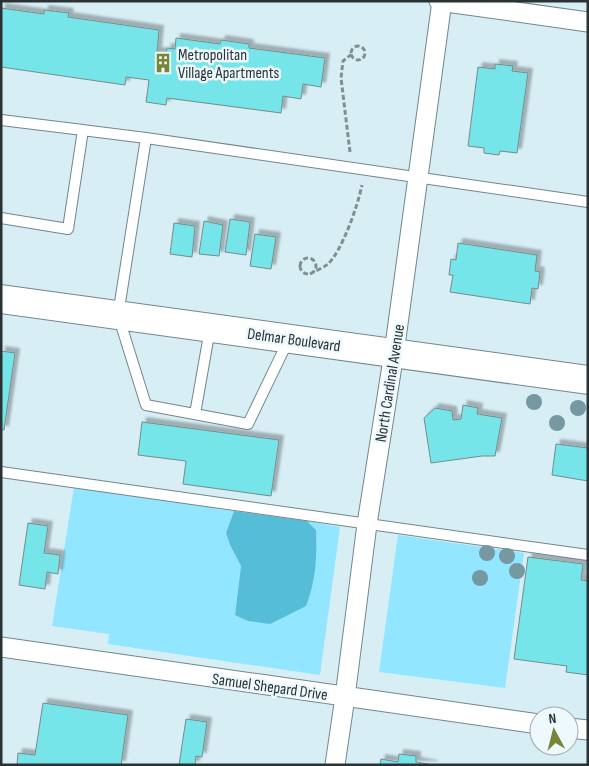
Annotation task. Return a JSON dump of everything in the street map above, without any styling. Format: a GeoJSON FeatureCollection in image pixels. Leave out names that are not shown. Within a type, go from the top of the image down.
{"type":"FeatureCollection","features":[{"type":"Feature","properties":{"kind":"street"},"geometry":{"type":"LineString","coordinates":[[441,1],[588,22]]}},
{"type":"Feature","properties":{"kind":"street","name":"North Cardinal Avenue"},"geometry":{"type":"LineString","coordinates":[[335,765],[346,697],[367,524],[394,353],[441,1]]}},
{"type":"Feature","properties":{"kind":"street","name":"Delmar Boulevard"},"geometry":{"type":"LineString","coordinates":[[1,299],[588,380]]}},
{"type":"Feature","properties":{"kind":"street","name":"Samuel Shepard Drive"},"geometry":{"type":"LineString","coordinates":[[1,647],[529,723]]}},
{"type":"Feature","properties":{"kind":"lane"},"geometry":{"type":"LineString","coordinates":[[1,120],[146,138],[588,202]]}},
{"type":"Feature","properties":{"kind":"lane"},"geometry":{"type":"LineString","coordinates":[[1,218],[68,229],[82,130]]}},
{"type":"Feature","properties":{"kind":"lane"},"geometry":{"type":"LineString","coordinates":[[146,138],[118,316],[146,405],[248,424],[290,339]]}},
{"type":"Feature","properties":{"kind":"lane"},"geometry":{"type":"LineString","coordinates":[[195,414],[210,328]]}},
{"type":"Feature","properties":{"kind":"lane"},"geometry":{"type":"LineString","coordinates":[[1,472],[588,555]]}},
{"type":"Feature","properties":{"kind":"path"},"geometry":{"type":"LineString","coordinates":[[361,46],[364,50],[364,56],[356,60],[353,57],[352,50],[354,47],[361,46]]}},
{"type":"Feature","properties":{"kind":"path"},"geometry":{"type":"LineString","coordinates":[[303,259],[311,259],[315,262],[314,270],[310,274],[303,272],[300,268],[300,263],[303,259]]}},
{"type":"Feature","properties":{"kind":"shaded area"},"geometry":{"type":"Polygon","coordinates":[[[74,487],[234,511],[226,533],[241,566],[235,615],[316,530],[307,521],[340,527],[320,675],[108,644],[109,634],[52,626],[74,487]]]}},
{"type":"Feature","properties":{"kind":"shaded area"},"geometry":{"type":"Polygon","coordinates":[[[234,511],[307,521],[316,530],[315,569],[306,606],[270,624],[248,621],[235,615],[241,566],[226,533],[234,511]]]}},
{"type":"Feature","properties":{"kind":"shaded area"},"geometry":{"type":"Polygon","coordinates":[[[398,535],[524,553],[505,688],[379,672],[398,535]]]}},
{"type":"Feature","properties":{"kind":"building","name":"Metropolitan Village Apartments"},"geometry":{"type":"Polygon","coordinates":[[[1,8],[44,14],[44,10],[69,13],[68,17],[159,30],[157,52],[166,53],[167,48],[175,49],[176,38],[220,44],[221,40],[249,44],[249,48],[325,58],[321,87],[303,84],[301,99],[283,96],[281,113],[167,98],[166,105],[146,102],[149,80],[126,77],[125,85],[1,67],[1,8]]]}},
{"type":"Feature","properties":{"kind":"building"},"geometry":{"type":"Polygon","coordinates":[[[495,64],[513,66],[512,71],[528,73],[517,153],[500,151],[499,155],[484,153],[484,148],[468,146],[478,67],[495,69],[495,64]]]}},
{"type":"Feature","properties":{"kind":"building"},"geometry":{"type":"Polygon","coordinates":[[[230,219],[250,222],[246,255],[225,252],[230,219]]]}},
{"type":"Feature","properties":{"kind":"building"},"geometry":{"type":"Polygon","coordinates":[[[204,221],[223,225],[219,256],[199,254],[204,221]]]}},
{"type":"Feature","properties":{"kind":"building"},"geometry":{"type":"Polygon","coordinates":[[[174,223],[195,226],[192,257],[170,254],[174,223]]]}},
{"type":"Feature","properties":{"kind":"building"},"geometry":{"type":"Polygon","coordinates":[[[255,234],[276,237],[271,269],[250,266],[255,234]]]}},
{"type":"Feature","properties":{"kind":"building"},"geometry":{"type":"Polygon","coordinates":[[[458,243],[537,255],[535,271],[540,272],[538,289],[532,288],[530,304],[450,292],[453,275],[449,275],[451,259],[456,260],[458,243]]]}},
{"type":"Feature","properties":{"kind":"building"},"geometry":{"type":"Polygon","coordinates":[[[1,351],[15,353],[4,430],[1,430],[1,351]]]}},
{"type":"Feature","properties":{"kind":"building"},"geometry":{"type":"Polygon","coordinates":[[[463,405],[478,408],[477,414],[502,418],[495,456],[431,463],[424,418],[435,408],[452,411],[453,420],[461,419],[463,405]]]}},
{"type":"Feature","properties":{"kind":"building"},"geometry":{"type":"Polygon","coordinates":[[[142,422],[279,440],[271,496],[183,484],[186,461],[138,455],[142,422]]]}},
{"type":"Feature","properties":{"kind":"building"},"geometry":{"type":"Polygon","coordinates":[[[556,444],[588,448],[588,481],[552,475],[556,444]]]}},
{"type":"Feature","properties":{"kind":"building"},"geometry":{"type":"Polygon","coordinates":[[[28,523],[48,526],[44,553],[60,555],[58,574],[47,572],[45,589],[19,585],[28,523]]]}},
{"type":"Feature","properties":{"kind":"building"},"geometry":{"type":"Polygon","coordinates":[[[528,557],[583,564],[581,580],[588,581],[588,675],[566,672],[567,666],[514,659],[528,557]]]}},
{"type":"Feature","properties":{"kind":"building"},"geometry":{"type":"Polygon","coordinates":[[[43,703],[128,715],[121,765],[17,765],[18,753],[35,755],[43,703]]]}},
{"type":"Feature","properties":{"kind":"building"},"geometry":{"type":"Polygon","coordinates":[[[186,719],[207,722],[202,757],[196,756],[195,765],[179,765],[186,719]]]}},
{"type":"Feature","properties":{"kind":"building"},"geometry":{"type":"Polygon","coordinates":[[[399,754],[416,756],[416,762],[433,765],[380,765],[381,759],[398,762],[399,754]]]}},
{"type":"Feature","properties":{"kind":"place","name":"Metropolitan Village Apartments"},"geometry":{"type":"Point","coordinates":[163,63]}}]}
